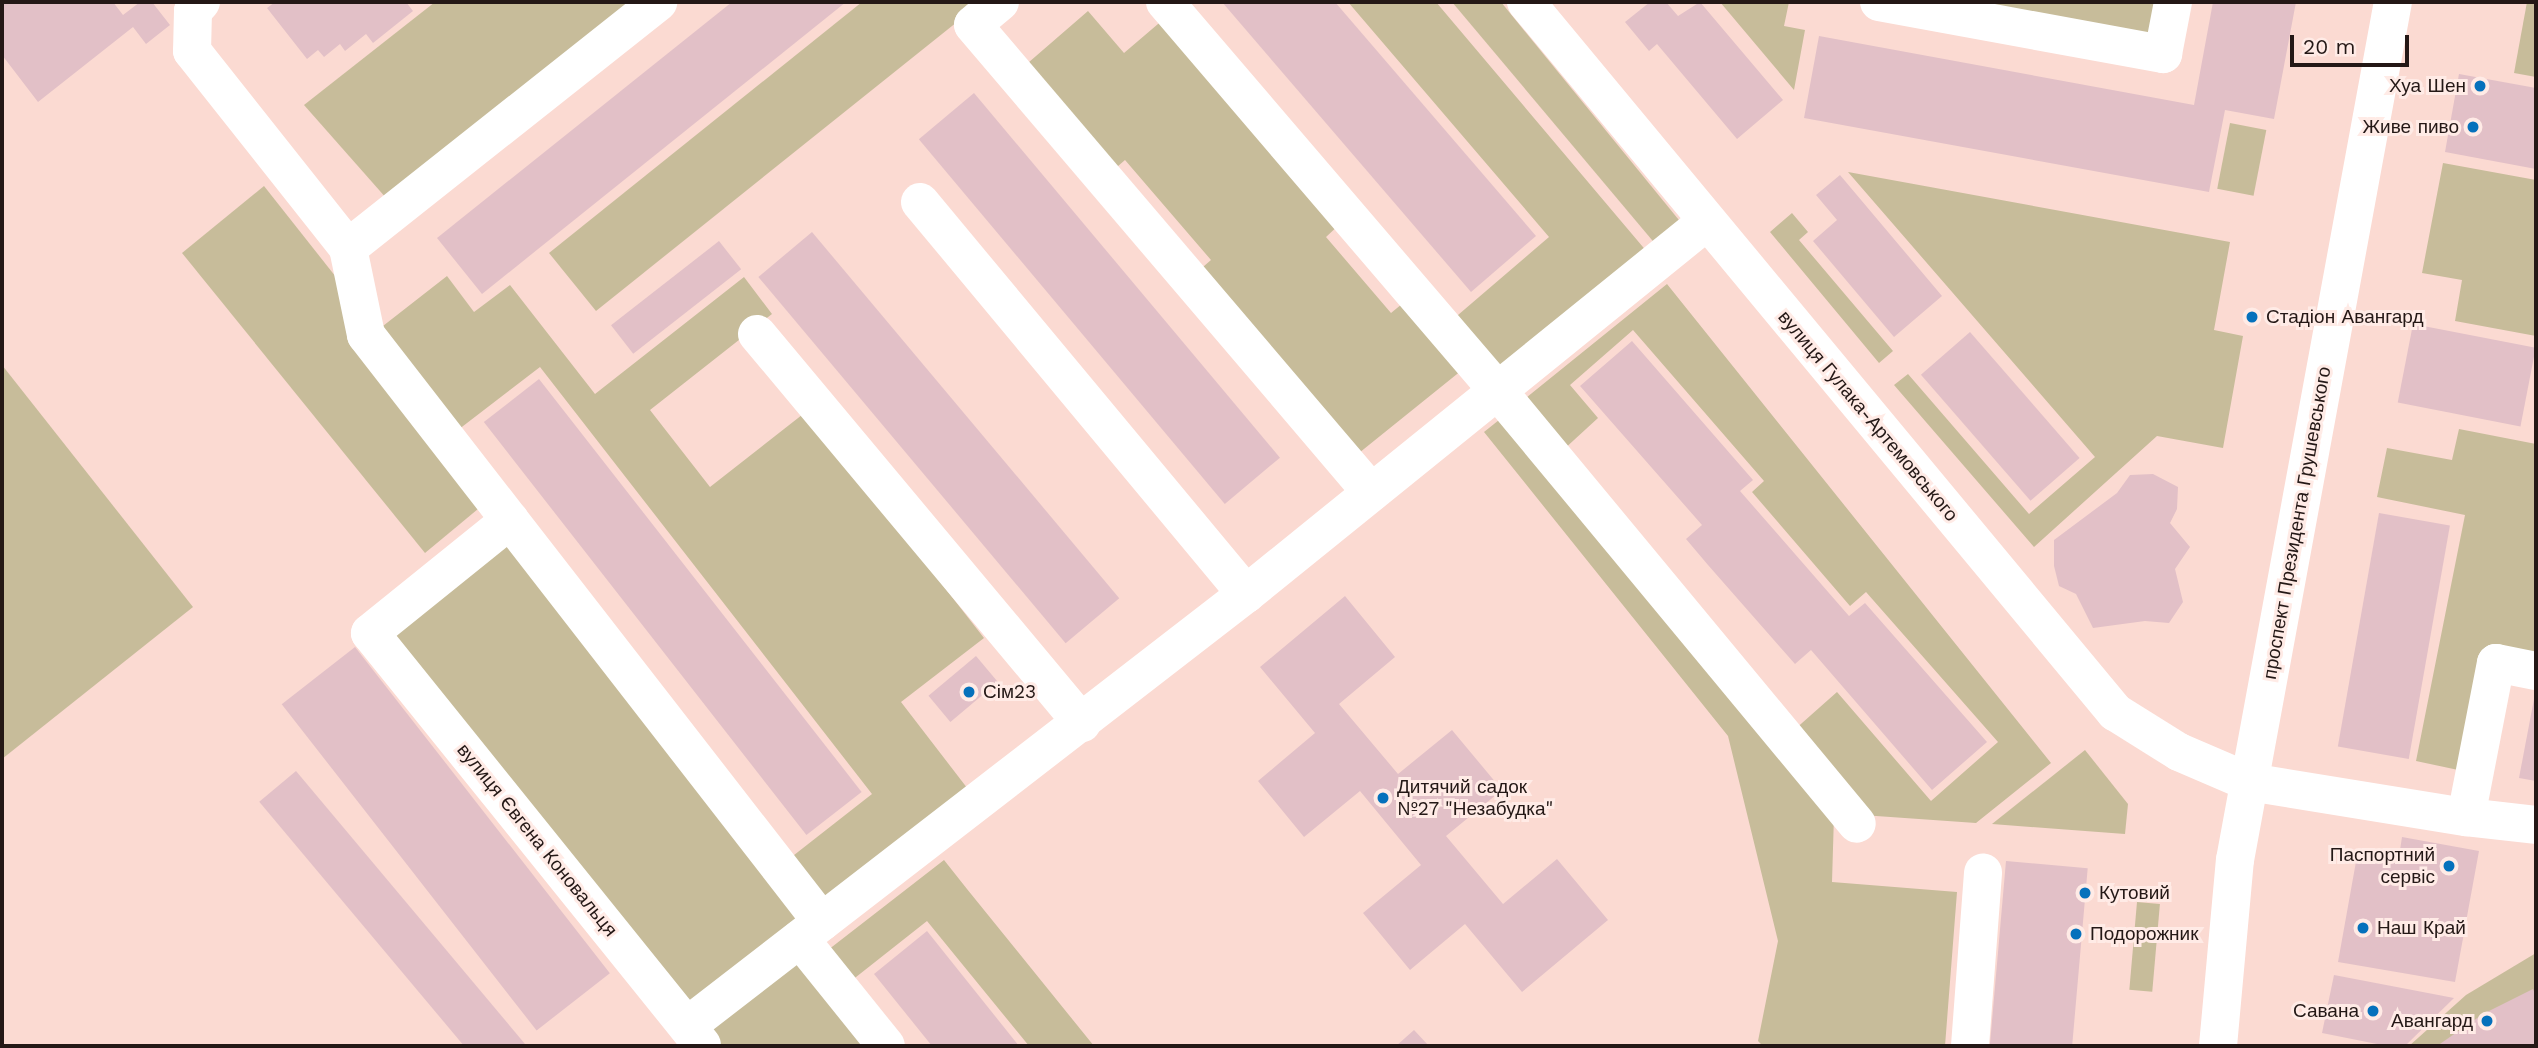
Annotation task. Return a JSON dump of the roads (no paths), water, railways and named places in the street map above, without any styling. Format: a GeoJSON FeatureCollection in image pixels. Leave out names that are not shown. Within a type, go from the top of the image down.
{"type":"FeatureCollection","features":[{"type":"Feature","properties":{"kind":"street"},"geometry":{"type":"LineString","coordinates":[[201,2],[193,11],[192,51],[348,248],[366,335],[510,520],[811,930],[886,1046]]}},
{"type":"Feature","properties":{"kind":"street"},"geometry":{"type":"LineString","coordinates":[[348,248],[658,2]]}},
{"type":"Feature","properties":{"kind":"street"},"geometry":{"type":"LineString","coordinates":[[1000,2],[973,25],[1371,492]]}},
{"type":"Feature","properties":{"kind":"street"},"geometry":{"type":"LineString","coordinates":[[1165,2],[1498,391],[1857,824]]}},
{"type":"Feature","properties":{"kind":"street","name":"вулиця Гулака-Артемовського"},"geometry":{"type":"LineString","coordinates":[[1527,2],[1706,222],[2115,712],[2179,752],[2249,782],[2466,817],[2536,825]]}},
{"type":"Feature","properties":{"kind":"street"},"geometry":{"type":"LineString","coordinates":[[1879,2],[2163,54],[2173,2]]}},
{"type":"Feature","properties":{"kind":"street","name":"проспект Президента Грушевського"},"geometry":{"type":"LineString","coordinates":[[2218,1046],[2235,860],[2393,2]]}},
{"type":"Feature","properties":{"kind":"street"},"geometry":{"type":"LineString","coordinates":[[920,202],[1246,594]]}},
{"type":"Feature","properties":{"kind":"street"},"geometry":{"type":"LineString","coordinates":[[695,1036],[811,930],[1246,594],[1706,222]]}},
{"type":"Feature","properties":{"kind":"street"},"geometry":{"type":"LineString","coordinates":[[757,334],[1082,723]]}},
{"type":"Feature","properties":{"kind":"street","name":"вулиця Євгена Коновальця"},"geometry":{"type":"LineString","coordinates":[[510,520],[370,633],[695,1036]]}},
{"type":"Feature","properties":{"kind":"street"},"geometry":{"type":"LineString","coordinates":[[2466,817],[2496,663],[2536,671]]}},
{"type":"Feature","properties":{"kind":"street"},"geometry":{"type":"LineString","coordinates":[[1970,1046],[1983,872]]}},
{"type":"Feature","properties":{"kind":"place","name":"Хуа Шен"},"geometry":{"type":"Point","coordinates":[2480,86]}},
{"type":"Feature","properties":{"kind":"place","name":"Живе пиво"},"geometry":{"type":"Point","coordinates":[2473,127]}},
{"type":"Feature","properties":{"kind":"place","name":"Стадіон Авангард"},"geometry":{"type":"Point","coordinates":[2252,317]}},
{"type":"Feature","properties":{"kind":"place","name":"Сім23"},"geometry":{"type":"Point","coordinates":[969,692]}},
{"type":"Feature","properties":{"kind":"place","name":"Дитячий садок №27 \"Незабудка\""},"geometry":{"type":"Point","coordinates":[1383,798]}},
{"type":"Feature","properties":{"kind":"place","name":"Паспортний сервіс"},"geometry":{"type":"Point","coordinates":[2449,866]}},
{"type":"Feature","properties":{"kind":"place","name":"Кутовий"},"geometry":{"type":"Point","coordinates":[2085,893]}},
{"type":"Feature","properties":{"kind":"place","name":"Наш Край"},"geometry":{"type":"Point","coordinates":[2363,928]}},
{"type":"Feature","properties":{"kind":"place","name":"Подорожник"},"geometry":{"type":"Point","coordinates":[2076,934]}},
{"type":"Feature","properties":{"kind":"place","name":"Савана"},"geometry":{"type":"Point","coordinates":[2373,1011]}},
{"type":"Feature","properties":{"kind":"place","name":"Авангард"},"geometry":{"type":"Point","coordinates":[2487,1021]}}]}
